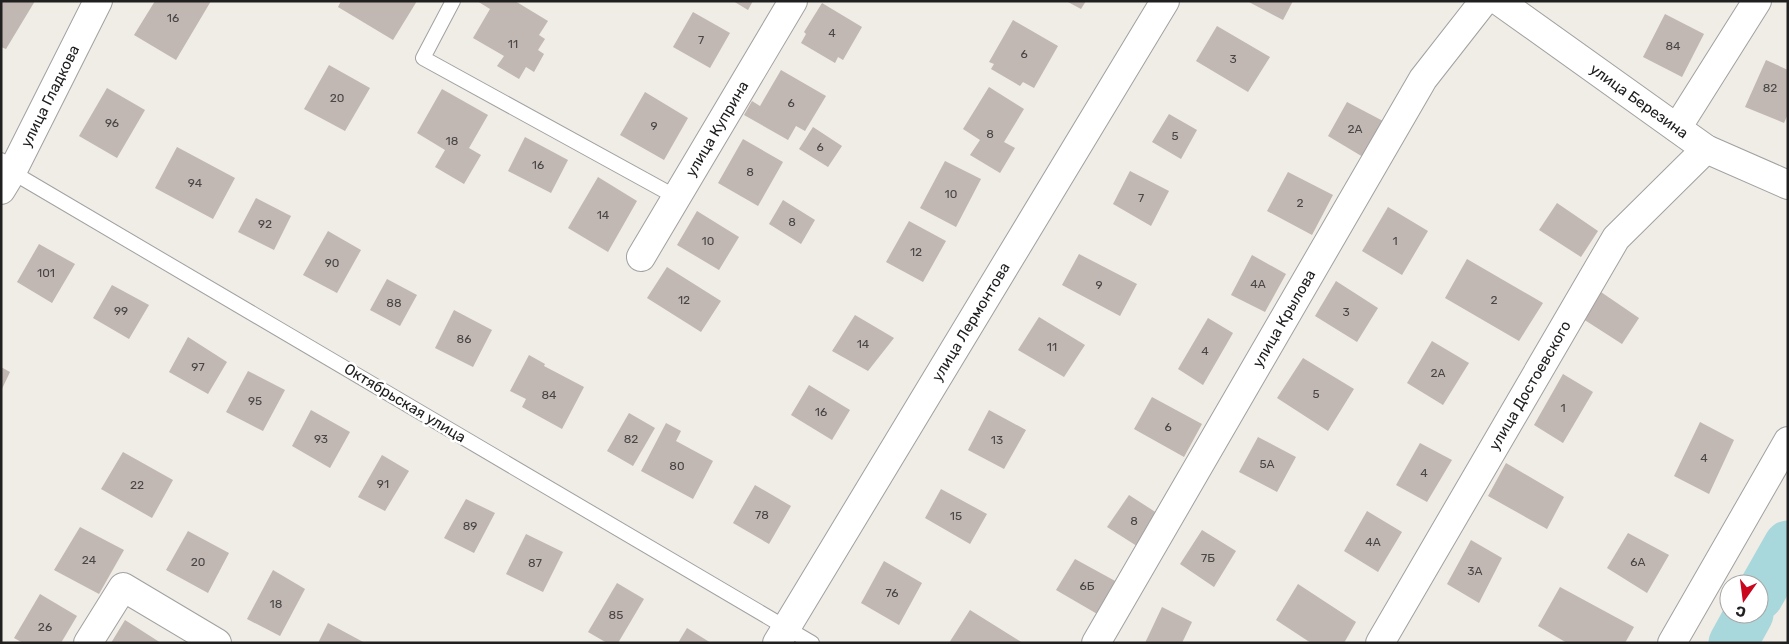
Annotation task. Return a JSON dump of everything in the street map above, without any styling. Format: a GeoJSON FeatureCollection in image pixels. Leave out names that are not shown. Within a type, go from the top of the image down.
{"type":"FeatureCollection","features":[{"type":"Feature","properties":{"kind":"street","name":"улица Гладкова"},"geometry":{"type":"LineString","coordinates":[[5,174],[98,1]]}},
{"type":"Feature","properties":{"kind":"street","name":"улица Куприна"},"geometry":{"type":"LineString","coordinates":[[641,257],[793,1]]}},
{"type":"Feature","properties":{"kind":"street","name":"улица Лермонтова"},"geometry":{"type":"LineString","coordinates":[[781,635],[1165,1]]}},
{"type":"Feature","properties":{"kind":"street","name":"улица Крылова"},"geometry":{"type":"LineString","coordinates":[[1096,643],[1422,79],[1484,1]]}},
{"type":"Feature","properties":{"kind":"street","name":"улица Березина"},"geometry":{"type":"LineString","coordinates":[[1499,1],[1706,150],[1788,185]]}},
{"type":"Feature","properties":{"kind":"street"},"geometry":{"type":"LineString","coordinates":[[1677,128],[1757,1]]}},
{"type":"Feature","properties":{"kind":"street","name":"улица Достоевского"},"geometry":{"type":"LineString","coordinates":[[1380,643],[1616,238],[1706,150]]}},
{"type":"Feature","properties":{"kind":"street"},"geometry":{"type":"LineString","coordinates":[[1672,643],[1788,441]]}},
{"type":"Feature","properties":{"kind":"street"},"geometry":{"type":"LineString","coordinates":[[88,643],[123,588],[217,643]]}},
{"type":"Feature","properties":{"kind":"lane"},"geometry":{"type":"LineString","coordinates":[[453,1],[423,58],[676,197]]}},
{"type":"Feature","properties":{"kind":"lane","name":"Октябрьская улица"},"geometry":{"type":"LineString","coordinates":[[5,174],[781,635],[812,643]]}},
{"type":"Feature","properties":{"kind":"building"},"geometry":{"type":"Polygon","coordinates":[[[1,1],[35,1],[6,49],[1,47],[1,1]]]}},
{"type":"Feature","properties":{"kind":"building"},"geometry":{"type":"Polygon","coordinates":[[[155,1],[211,1],[176,60],[134,35],[155,1]]]}},
{"type":"Feature","properties":{"kind":"building"},"geometry":{"type":"Polygon","coordinates":[[[341,1],[417,1],[393,40],[338,7],[341,1]]]}},
{"type":"Feature","properties":{"kind":"building"},"geometry":{"type":"Polygon","coordinates":[[[477,1],[515,1],[548,21],[539,35],[545,39],[538,50],[544,54],[534,72],[526,67],[519,79],[497,66],[504,56],[473,38],[490,9],[477,1]]]}},
{"type":"Feature","properties":{"kind":"building"},"geometry":{"type":"Polygon","coordinates":[[[733,1],[753,1],[748,10],[733,1]]]}},
{"type":"Feature","properties":{"kind":"building"},"geometry":{"type":"Polygon","coordinates":[[[1066,1],[1086,1],[1081,9],[1066,1]]]}},
{"type":"Feature","properties":{"kind":"building"},"geometry":{"type":"Polygon","coordinates":[[[1247,1],[1293,1],[1283,20],[1247,1]]]}},
{"type":"Feature","properties":{"kind":"building"},"geometry":{"type":"Polygon","coordinates":[[[822,3],[862,27],[843,60],[838,57],[835,63],[801,43],[806,34],[804,32],[822,3]]]}},
{"type":"Feature","properties":{"kind":"building"},"geometry":{"type":"Polygon","coordinates":[[[693,12],[730,33],[710,68],[673,47],[693,12]]]}},
{"type":"Feature","properties":{"kind":"building"},"geometry":{"type":"Polygon","coordinates":[[[1665,14],[1704,34],[1682,77],[1643,57],[1665,14]]]}},
{"type":"Feature","properties":{"kind":"building"},"geometry":{"type":"Polygon","coordinates":[[[1013,20],[1058,46],[1034,88],[1023,82],[1020,86],[991,69],[994,64],[989,62],[1013,20]]]}},
{"type":"Feature","properties":{"kind":"building"},"geometry":{"type":"Polygon","coordinates":[[[1217,26],[1270,57],[1248,92],[1196,61],[1217,26]]]}},
{"type":"Feature","properties":{"kind":"building"},"geometry":{"type":"Polygon","coordinates":[[[1766,60],[1788,70],[1788,114],[1784,123],[1745,107],[1766,60]]]}},
{"type":"Feature","properties":{"kind":"building"},"geometry":{"type":"Polygon","coordinates":[[[329,65],[370,88],[345,131],[304,109],[329,65]]]}},
{"type":"Feature","properties":{"kind":"building"},"geometry":{"type":"Polygon","coordinates":[[[781,70],[826,96],[805,131],[796,126],[788,140],[744,115],[752,101],[760,106],[781,70]]]}},
{"type":"Feature","properties":{"kind":"building"},"geometry":{"type":"Polygon","coordinates":[[[989,87],[1024,109],[1004,142],[1015,148],[1000,173],[970,155],[980,140],[963,129],[989,87]]]}},
{"type":"Feature","properties":{"kind":"building"},"geometry":{"type":"Polygon","coordinates":[[[107,88],[145,110],[117,158],[79,136],[107,88]]]}},
{"type":"Feature","properties":{"kind":"building"},"geometry":{"type":"Polygon","coordinates":[[[442,89],[488,115],[469,148],[481,155],[464,184],[435,167],[445,150],[417,133],[442,89]]]}},
{"type":"Feature","properties":{"kind":"building"},"geometry":{"type":"Polygon","coordinates":[[[645,92],[688,118],[664,160],[620,135],[645,92]]]}},
{"type":"Feature","properties":{"kind":"building"},"geometry":{"type":"Polygon","coordinates":[[[1347,102],[1383,121],[1363,157],[1328,136],[1347,102]]]}},
{"type":"Feature","properties":{"kind":"building"},"geometry":{"type":"Polygon","coordinates":[[[1169,114],[1197,130],[1181,159],[1152,142],[1169,114]]]}},
{"type":"Feature","properties":{"kind":"building"},"geometry":{"type":"Polygon","coordinates":[[[813,127],[842,146],[828,167],[799,149],[813,127]]]}},
{"type":"Feature","properties":{"kind":"building"},"geometry":{"type":"Polygon","coordinates":[[[525,137],[568,160],[551,193],[508,171],[525,137]]]}},
{"type":"Feature","properties":{"kind":"building"},"geometry":{"type":"Polygon","coordinates":[[[743,139],[783,162],[758,206],[718,183],[743,139]]]}},
{"type":"Feature","properties":{"kind":"building"},"geometry":{"type":"Polygon","coordinates":[[[177,147],[235,178],[213,219],[155,188],[177,147]]]}},
{"type":"Feature","properties":{"kind":"building"},"geometry":{"type":"Polygon","coordinates":[[[945,161],[981,179],[956,227],[920,208],[945,161]]]}},
{"type":"Feature","properties":{"kind":"building"},"geometry":{"type":"Polygon","coordinates":[[[1130,171],[1169,191],[1151,226],[1113,204],[1130,171]]]}},
{"type":"Feature","properties":{"kind":"building"},"geometry":{"type":"Polygon","coordinates":[[[1288,172],[1333,195],[1312,235],[1267,211],[1288,172]]]}},
{"type":"Feature","properties":{"kind":"building"},"geometry":{"type":"Polygon","coordinates":[[[598,177],[637,201],[608,252],[568,228],[598,177]]]}},
{"type":"Feature","properties":{"kind":"building"},"geometry":{"type":"Polygon","coordinates":[[[256,198],[291,216],[274,250],[238,232],[256,198]]]}},
{"type":"Feature","properties":{"kind":"building"},"geometry":{"type":"Polygon","coordinates":[[[783,200],[815,220],[801,244],[769,224],[783,200]]]}},
{"type":"Feature","properties":{"kind":"building"},"geometry":{"type":"Polygon","coordinates":[[[1557,203],[1598,231],[1581,257],[1539,230],[1557,203]]]}},
{"type":"Feature","properties":{"kind":"building"},"geometry":{"type":"Polygon","coordinates":[[[1388,207],[1428,231],[1402,275],[1362,251],[1388,207]]]}},
{"type":"Feature","properties":{"kind":"building"},"geometry":{"type":"Polygon","coordinates":[[[697,211],[739,237],[719,270],[677,245],[697,211]]]}},
{"type":"Feature","properties":{"kind":"building"},"geometry":{"type":"Polygon","coordinates":[[[909,221],[946,241],[923,282],[886,262],[909,221]]]}},
{"type":"Feature","properties":{"kind":"building"},"geometry":{"type":"Polygon","coordinates":[[[328,231],[361,250],[337,293],[303,275],[328,231]]]}},
{"type":"Feature","properties":{"kind":"building"},"geometry":{"type":"Polygon","coordinates":[[[39,244],[75,264],[52,303],[17,282],[39,244]]]}},
{"type":"Feature","properties":{"kind":"building"},"geometry":{"type":"Polygon","coordinates":[[[1079,254],[1137,284],[1120,316],[1062,285],[1079,254]]]}},
{"type":"Feature","properties":{"kind":"building"},"geometry":{"type":"Polygon","coordinates":[[[1252,255],[1286,274],[1265,312],[1231,295],[1252,255]]]}},
{"type":"Feature","properties":{"kind":"building"},"geometry":{"type":"Polygon","coordinates":[[[1467,259],[1543,303],[1519,341],[1445,298],[1467,259]]]}},
{"type":"Feature","properties":{"kind":"building"},"geometry":{"type":"Polygon","coordinates":[[[667,267],[721,301],[701,332],[647,298],[667,267]]]}},
{"type":"Feature","properties":{"kind":"building"},"geometry":{"type":"Polygon","coordinates":[[[387,279],[417,295],[400,326],[370,310],[387,279]]]}},
{"type":"Feature","properties":{"kind":"building"},"geometry":{"type":"Polygon","coordinates":[[[1336,281],[1378,308],[1357,342],[1315,316],[1336,281]]]}},
{"type":"Feature","properties":{"kind":"building"},"geometry":{"type":"Polygon","coordinates":[[[112,285],[149,305],[129,339],[93,318],[112,285]]]}},
{"type":"Feature","properties":{"kind":"building"},"geometry":{"type":"Polygon","coordinates":[[[1598,290],[1639,318],[1622,344],[1580,317],[1598,290]]]}},
{"type":"Feature","properties":{"kind":"building"},"geometry":{"type":"Polygon","coordinates":[[[454,310],[492,330],[473,367],[435,348],[454,310]]]}},
{"type":"Feature","properties":{"kind":"building"},"geometry":{"type":"Polygon","coordinates":[[[855,315],[894,338],[868,371],[832,351],[855,315]]]}},
{"type":"Feature","properties":{"kind":"building"},"geometry":{"type":"Polygon","coordinates":[[[1039,317],[1085,345],[1064,377],[1018,350],[1039,317]]]}},
{"type":"Feature","properties":{"kind":"building"},"geometry":{"type":"Polygon","coordinates":[[[1208,318],[1233,333],[1203,385],[1178,369],[1208,318]]]}},
{"type":"Feature","properties":{"kind":"building"},"geometry":{"type":"Polygon","coordinates":[[[188,337],[227,362],[208,394],[169,372],[188,337]]]}},
{"type":"Feature","properties":{"kind":"building"},"geometry":{"type":"Polygon","coordinates":[[[1432,341],[1469,363],[1443,405],[1407,383],[1432,341]]]}},
{"type":"Feature","properties":{"kind":"building"},"geometry":{"type":"Polygon","coordinates":[[[529,355],[545,364],[544,366],[584,387],[562,429],[522,407],[526,399],[510,391],[529,355]]]}},
{"type":"Feature","properties":{"kind":"building"},"geometry":{"type":"Polygon","coordinates":[[[1303,358],[1354,389],[1328,431],[1277,398],[1303,358]]]}},
{"type":"Feature","properties":{"kind":"building"},"geometry":{"type":"Polygon","coordinates":[[[1,367],[10,372],[1,391],[1,367]]]}},
{"type":"Feature","properties":{"kind":"building"},"geometry":{"type":"Polygon","coordinates":[[[248,371],[285,390],[263,431],[226,412],[248,371]]]}},
{"type":"Feature","properties":{"kind":"building"},"geometry":{"type":"Polygon","coordinates":[[[1563,374],[1593,392],[1563,443],[1534,425],[1563,374]]]}},
{"type":"Feature","properties":{"kind":"building"},"geometry":{"type":"Polygon","coordinates":[[[809,385],[850,410],[832,440],[791,415],[809,385]]]}},
{"type":"Feature","properties":{"kind":"building"},"geometry":{"type":"Polygon","coordinates":[[[1152,397],[1202,424],[1184,457],[1134,429],[1152,397]]]}},
{"type":"Feature","properties":{"kind":"building"},"geometry":{"type":"Polygon","coordinates":[[[311,410],[350,432],[330,468],[292,446],[311,410]]]}},
{"type":"Feature","properties":{"kind":"building"},"geometry":{"type":"Polygon","coordinates":[[[989,410],[1026,430],[1004,469],[968,450],[989,410]]]}},
{"type":"Feature","properties":{"kind":"building"},"geometry":{"type":"Polygon","coordinates":[[[629,413],[655,428],[633,466],[607,451],[629,413]]]}},
{"type":"Feature","properties":{"kind":"building"},"geometry":{"type":"Polygon","coordinates":[[[1700,422],[1734,440],[1709,494],[1674,476],[1700,422]]]}},
{"type":"Feature","properties":{"kind":"building"},"geometry":{"type":"Polygon","coordinates":[[[666,423],[681,431],[676,441],[713,461],[693,499],[641,471],[666,423]]]}},
{"type":"Feature","properties":{"kind":"building"},"geometry":{"type":"Polygon","coordinates":[[[1258,437],[1296,457],[1277,492],[1239,472],[1258,437]]]}},
{"type":"Feature","properties":{"kind":"building"},"geometry":{"type":"Polygon","coordinates":[[[1420,443],[1452,460],[1427,502],[1396,485],[1420,443]]]}},
{"type":"Feature","properties":{"kind":"building"},"geometry":{"type":"Polygon","coordinates":[[[123,452],[173,480],[152,518],[101,489],[123,452]]]}},
{"type":"Feature","properties":{"kind":"building"},"geometry":{"type":"Polygon","coordinates":[[[382,455],[409,471],[385,511],[358,497],[382,455]]]}},
{"type":"Feature","properties":{"kind":"building"},"geometry":{"type":"Polygon","coordinates":[[[1506,463],[1564,497],[1547,529],[1488,496],[1506,463]]]}},
{"type":"Feature","properties":{"kind":"building"},"geometry":{"type":"Polygon","coordinates":[[[755,485],[791,506],[769,544],[733,523],[755,485]]]}},
{"type":"Feature","properties":{"kind":"building"},"geometry":{"type":"Polygon","coordinates":[[[941,489],[987,514],[970,544],[925,518],[941,489]]]}},
{"type":"Feature","properties":{"kind":"building"},"geometry":{"type":"Polygon","coordinates":[[[1129,495],[1160,515],[1140,548],[1107,527],[1129,495]]]}},
{"type":"Feature","properties":{"kind":"building"},"geometry":{"type":"Polygon","coordinates":[[[466,499],[495,513],[474,553],[444,538],[466,499]]]}},
{"type":"Feature","properties":{"kind":"building"},"geometry":{"type":"Polygon","coordinates":[[[1367,511],[1402,532],[1378,572],[1344,551],[1367,511]]]}},
{"type":"Feature","properties":{"kind":"building"},"geometry":{"type":"Polygon","coordinates":[[[80,527],[124,550],[99,594],[54,570],[80,527]]]}},
{"type":"Feature","properties":{"kind":"building"},"geometry":{"type":"Polygon","coordinates":[[[1202,530],[1236,551],[1214,587],[1180,564],[1202,530]]]}},
{"type":"Feature","properties":{"kind":"building"},"geometry":{"type":"Polygon","coordinates":[[[188,531],[229,553],[208,593],[166,570],[188,531]]]}},
{"type":"Feature","properties":{"kind":"building"},"geometry":{"type":"Polygon","coordinates":[[[1628,533],[1669,555],[1647,593],[1607,568],[1628,533]]]}},
{"type":"Feature","properties":{"kind":"building"},"geometry":{"type":"Polygon","coordinates":[[[526,534],[563,552],[543,592],[506,574],[526,534]]]}},
{"type":"Feature","properties":{"kind":"building"},"geometry":{"type":"Polygon","coordinates":[[[1471,540],[1502,558],[1479,603],[1447,584],[1471,540]]]}},
{"type":"Feature","properties":{"kind":"building"},"geometry":{"type":"Polygon","coordinates":[[[1075,559],[1117,582],[1099,615],[1056,590],[1075,559]]]}},
{"type":"Feature","properties":{"kind":"building"},"geometry":{"type":"Polygon","coordinates":[[[884,561],[922,583],[899,625],[861,603],[884,561]]]}},
{"type":"Feature","properties":{"kind":"building"},"geometry":{"type":"Polygon","coordinates":[[[273,570],[305,589],[280,636],[247,619],[273,570]]]}},
{"type":"Feature","properties":{"kind":"building"},"geometry":{"type":"Polygon","coordinates":[[[617,583],[644,599],[618,643],[607,643],[588,632],[617,583]]]}},
{"type":"Feature","properties":{"kind":"building"},"geometry":{"type":"Polygon","coordinates":[[[1298,584],[1356,622],[1344,643],[1311,643],[1276,620],[1298,584]]]}},
{"type":"Feature","properties":{"kind":"building"},"geometry":{"type":"Polygon","coordinates":[[[1560,587],[1634,627],[1625,643],[1567,643],[1538,626],[1560,587]]]}},
{"type":"Feature","properties":{"kind":"building"},"geometry":{"type":"Polygon","coordinates":[[[40,594],[77,616],[61,643],[23,643],[14,638],[40,594]]]}},
{"type":"Feature","properties":{"kind":"building"},"geometry":{"type":"Polygon","coordinates":[[[1162,607],[1192,622],[1182,643],[1145,643],[1162,607]]]}},
{"type":"Feature","properties":{"kind":"building"},"geometry":{"type":"Polygon","coordinates":[[[970,610],[1023,643],[949,643],[970,610]]]}},
{"type":"Feature","properties":{"kind":"building"},"geometry":{"type":"Polygon","coordinates":[[[125,620],[161,643],[111,643],[125,620]]]}},
{"type":"Feature","properties":{"kind":"building"},"geometry":{"type":"Polygon","coordinates":[[[328,623],[365,643],[318,643],[328,623]]]}},
{"type":"Feature","properties":{"kind":"building"},"geometry":{"type":"Polygon","coordinates":[[[687,628],[711,643],[678,643],[687,628]]]}},
{"type":"Feature","properties":{"kind":"waterway"},"geometry":{"type":"LineString","coordinates":[[1769,578],[1788,545]]}},
{"type":"Feature","properties":{"kind":"waterway"},"geometry":{"type":"LineString","coordinates":[[1733,643],[1743,624]]}}]}
